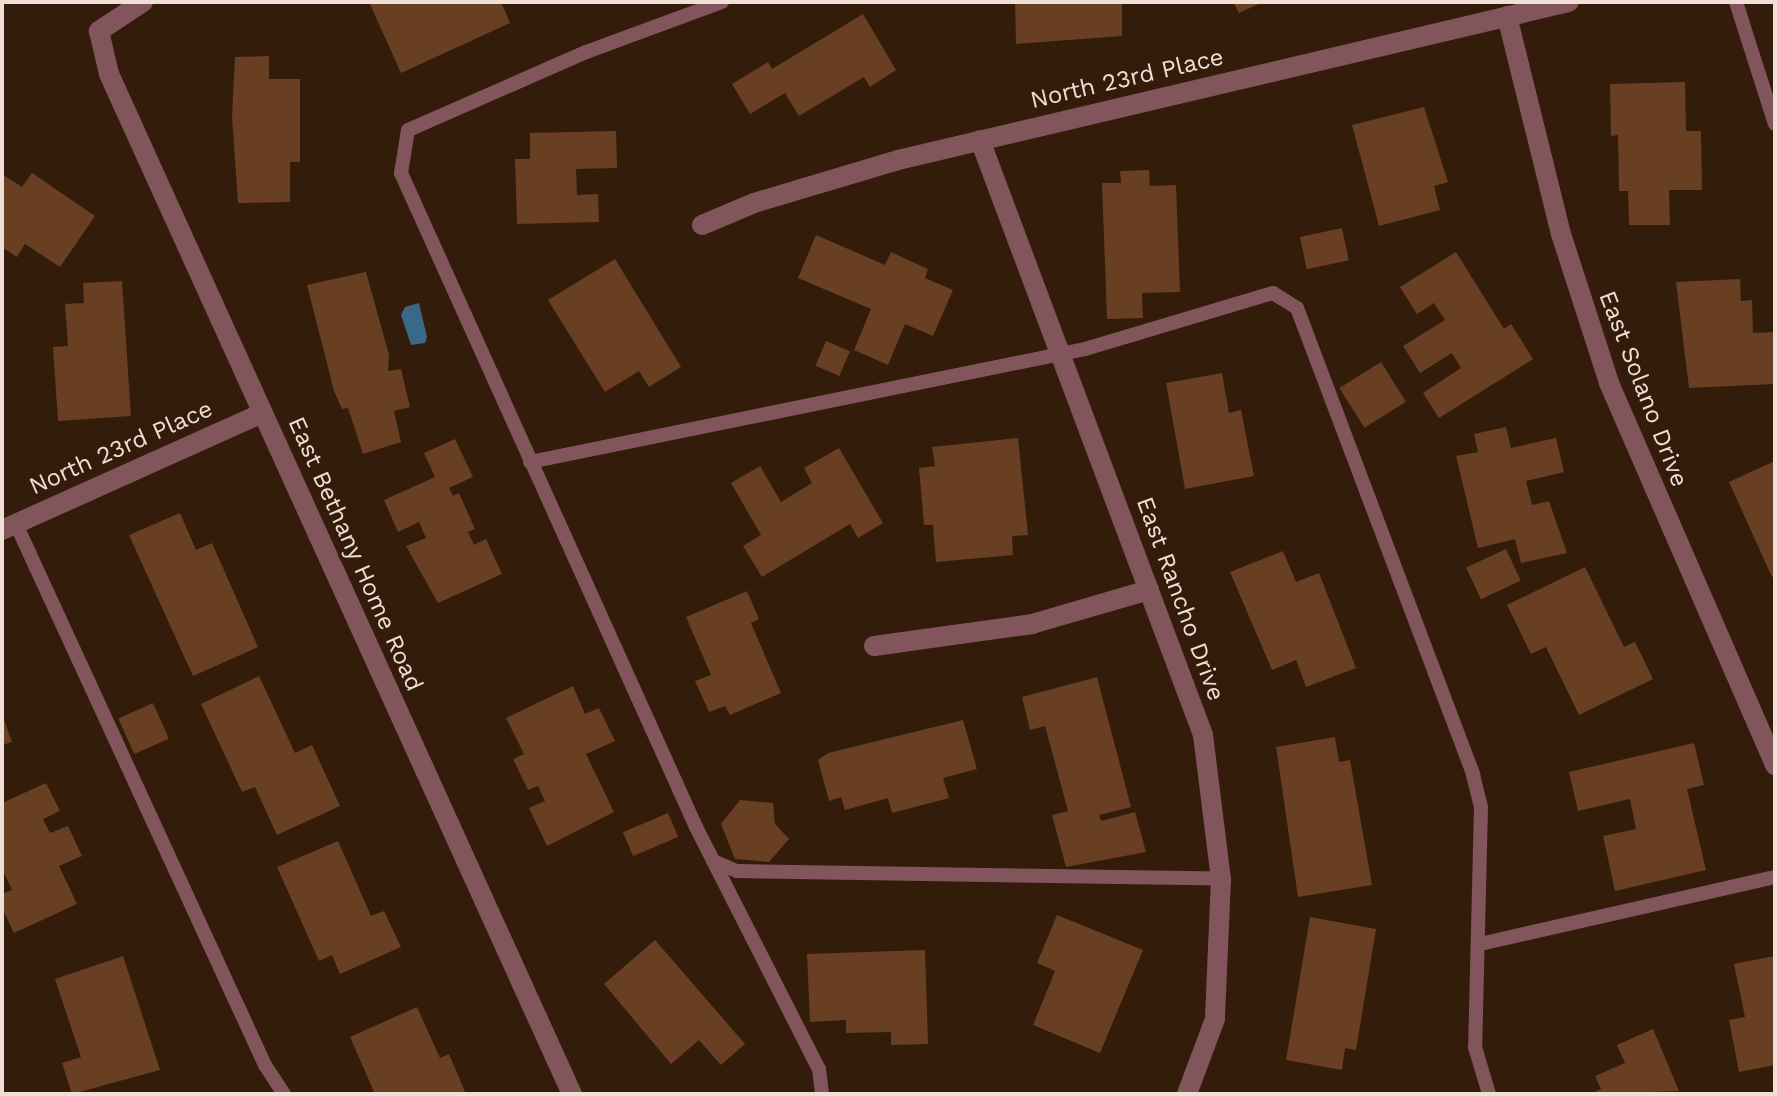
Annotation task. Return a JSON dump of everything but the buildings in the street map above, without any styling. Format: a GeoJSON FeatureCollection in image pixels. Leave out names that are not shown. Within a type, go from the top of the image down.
{"type":"FeatureCollection","features":[{"type":"Feature","properties":{"kind":"street","name":"East Bethany Home Road"},"geometry":{"type":"LineString","coordinates":[[143,2],[99,31],[109,74],[572,1094]]}},
{"type":"Feature","properties":{"kind":"street","name":"North 23rd Place"},"geometry":{"type":"LineString","coordinates":[[702,225],[828,179],[980,140],[1569,2]]}},
{"type":"Feature","properties":{"kind":"street","name":"East Solano Drive"},"geometry":{"type":"LineString","coordinates":[[1507,16],[1561,234],[1609,383],[1775,765]]}},
{"type":"Feature","properties":{"kind":"street","name":"East Rancho Drive"},"geometry":{"type":"LineString","coordinates":[[980,140],[1203,735],[1221,879],[1215,1019],[1187,1094]]}},
{"type":"Feature","properties":{"kind":"street","name":"North 23rd Place"},"geometry":{"type":"LineString","coordinates":[[9,527],[262,413]]}},
{"type":"Feature","properties":{"kind":"street"},"geometry":{"type":"LineString","coordinates":[[874,646],[1032,624],[1149,590]]}},
{"type":"Feature","properties":{"kind":"lane"},"geometry":{"type":"LineString","coordinates":[[722,2],[586,52],[408,130],[401,173],[713,861],[792,1010],[819,1069],[822,1094]]}},
{"type":"Feature","properties":{"kind":"lane"},"geometry":{"type":"LineString","coordinates":[[1736,2],[1775,124]]}},
{"type":"Feature","properties":{"kind":"lane"},"geometry":{"type":"LineString","coordinates":[[530,462],[1061,353],[1273,293],[1297,308],[1473,775],[1481,807],[1480,944],[1475,1047],[1489,1094]]}},
{"type":"Feature","properties":{"kind":"lane"},"geometry":{"type":"LineString","coordinates":[[9,527],[265,1065],[284,1094]]}},
{"type":"Feature","properties":{"kind":"lane"},"geometry":{"type":"LineString","coordinates":[[713,861],[737,871],[1221,879]]}},
{"type":"Feature","properties":{"kind":"lane"},"geometry":{"type":"LineString","coordinates":[[1480,944],[1775,877]]}},
{"type":"Feature","properties":{"kind":"water"},"geometry":{"type":"Polygon","coordinates":[[[419,303],[427,337],[425,343],[411,345],[401,315],[405,307],[419,303]]]}}]}
